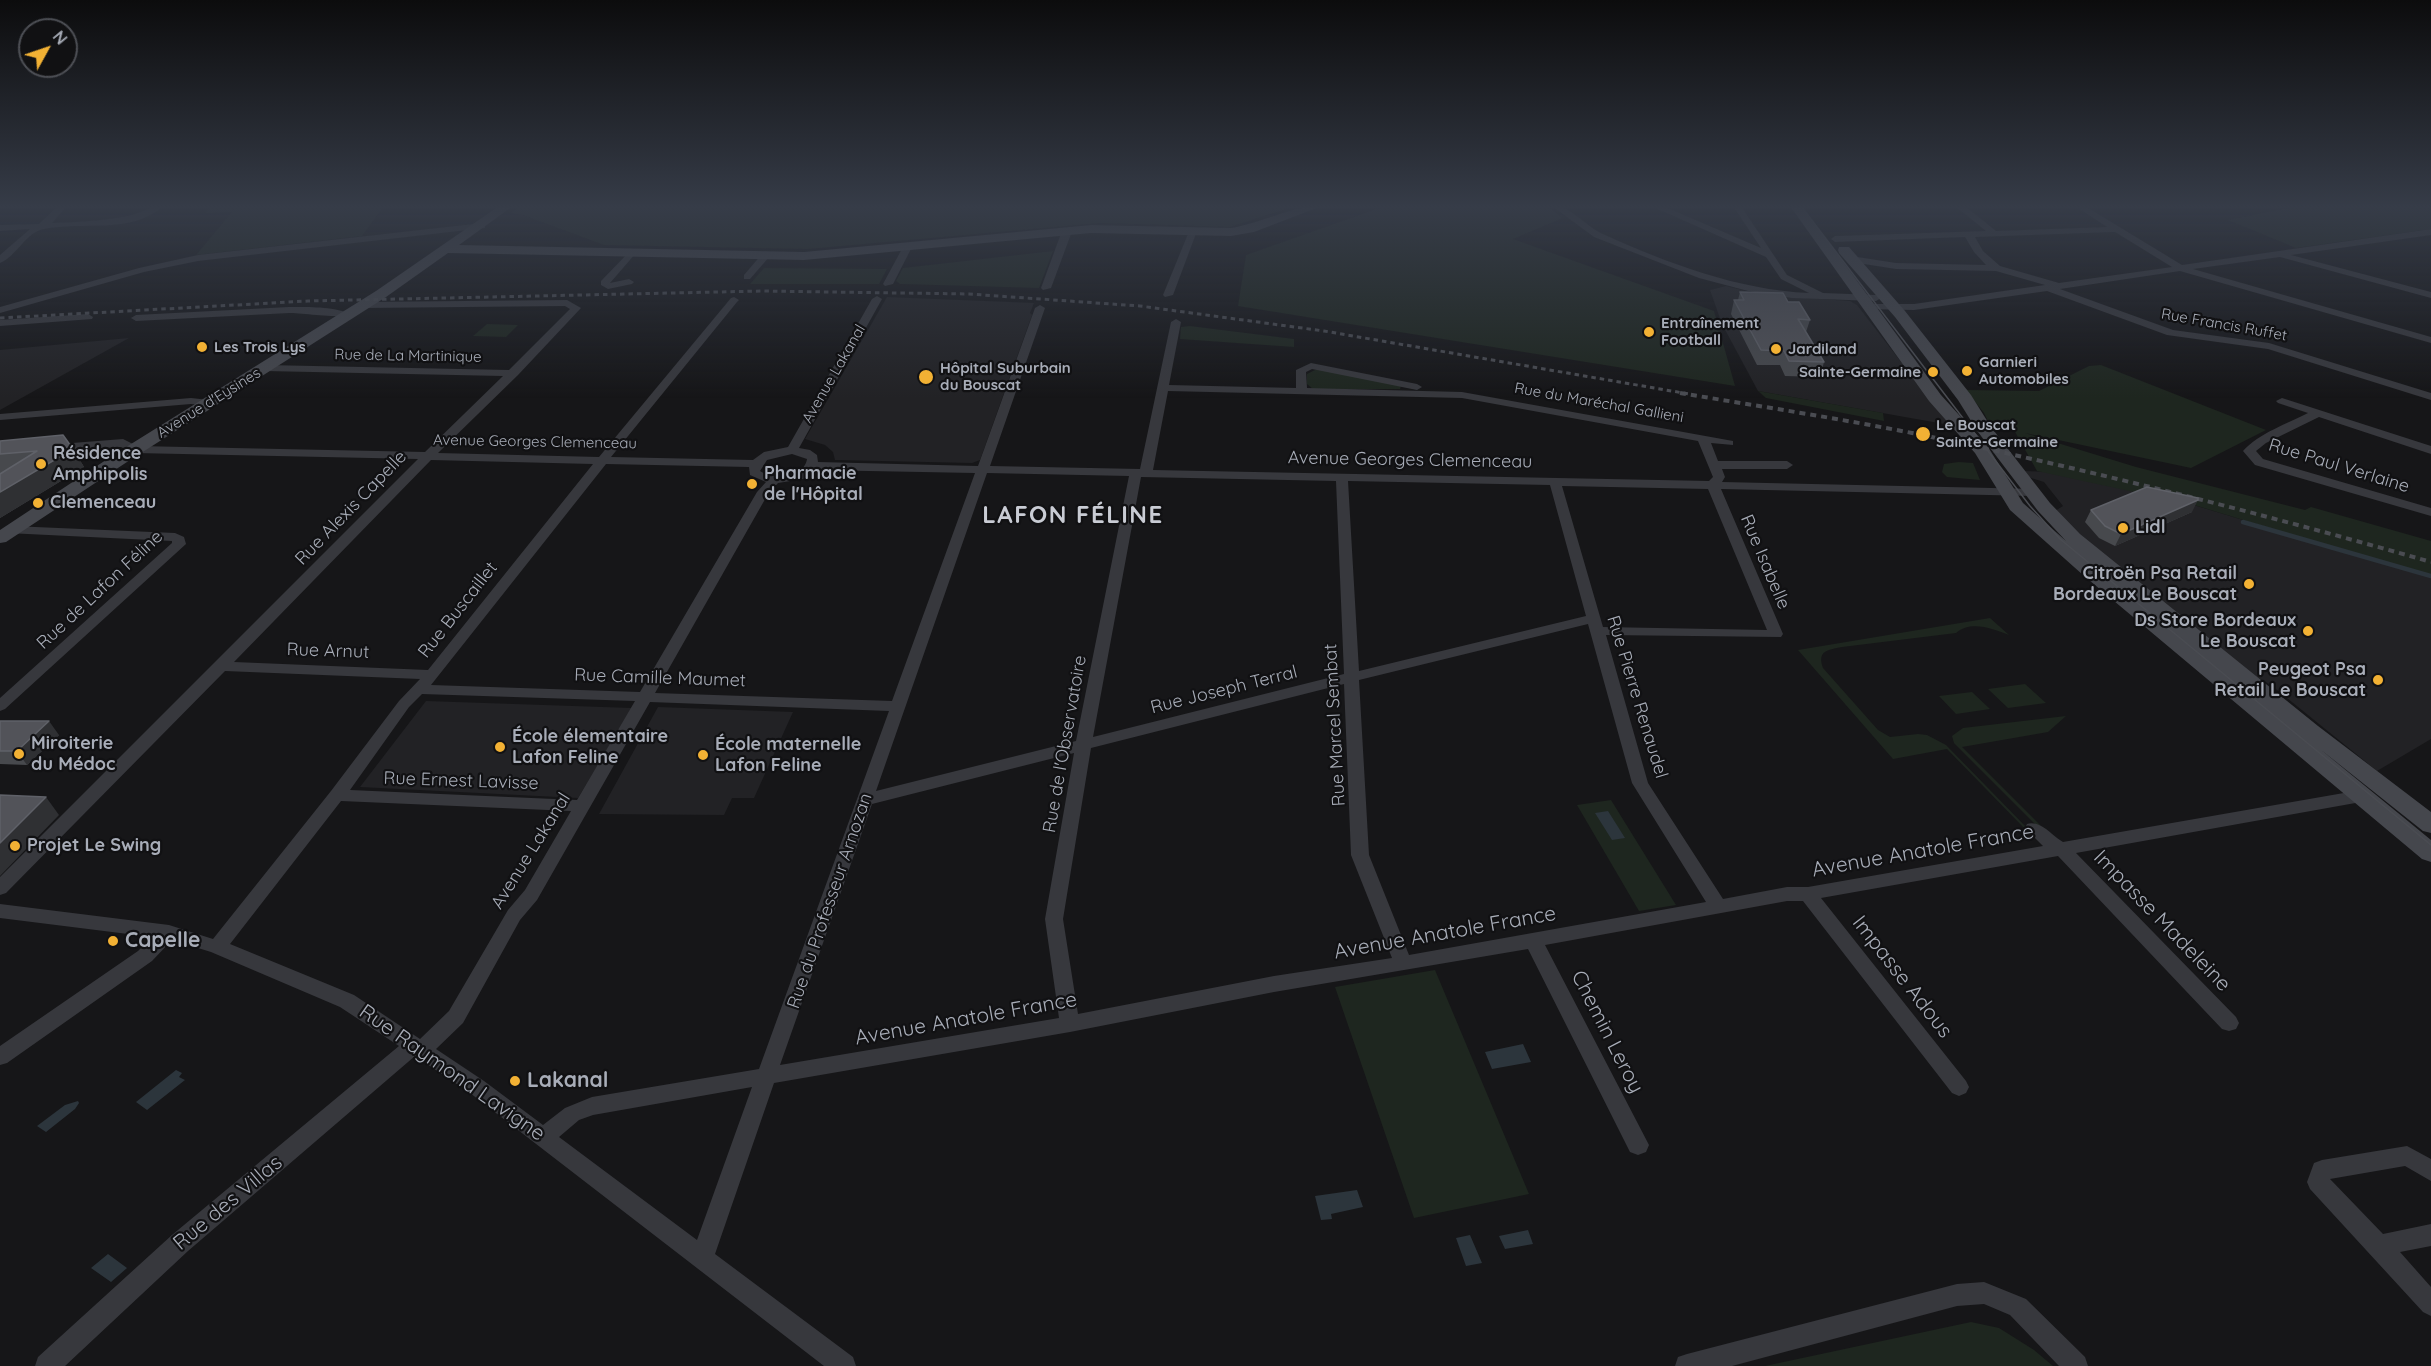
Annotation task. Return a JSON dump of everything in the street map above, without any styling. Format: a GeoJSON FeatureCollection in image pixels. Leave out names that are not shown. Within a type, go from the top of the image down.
{"type":"FeatureCollection","features":[{"type":"Feature","properties":{"kind":"main road","name":"Avenue d'Eysines"},"geometry":{"type":"LineString","coordinates":[[6,534],[416,270]]}},
{"type":"Feature","properties":{"kind":"main road"},"geometry":{"type":"LineString","coordinates":[[1844,270],[1864,302],[1935,398],[1982,451],[2006,492],[2034,524],[2431,853]]}},
{"type":"Feature","properties":{"kind":"main road"},"geometry":{"type":"LineString","coordinates":[[1861,270],[1890,303],[1965,399],[1984,429],[2058,523],[2091,554],[2310,731],[2358,766],[2431,825]]}},
{"type":"Feature","properties":{"kind":"street"},"geometry":{"type":"LineString","coordinates":[[0,310],[148,270]]}},
{"type":"Feature","properties":{"kind":"street"},"geometry":{"type":"LineString","coordinates":[[616,270],[604,283],[608,286],[629,282]]}},
{"type":"Feature","properties":{"kind":"street"},"geometry":{"type":"LineString","coordinates":[[747,277],[753,270]]}},
{"type":"Feature","properties":{"kind":"street"},"geometry":{"type":"LineString","coordinates":[[888,284],[895,270]]}},
{"type":"Feature","properties":{"kind":"street"},"geometry":{"type":"LineString","coordinates":[[1046,288],[1053,270]]}},
{"type":"Feature","properties":{"kind":"street"},"geometry":{"type":"LineString","coordinates":[[1168,295],[1178,270]]}},
{"type":"Feature","properties":{"kind":"street"},"geometry":{"type":"LineString","coordinates":[[1693,270],[1748,288],[1792,295],[1890,303],[2052,287],[2168,270]]}},
{"type":"Feature","properties":{"kind":"street"},"geometry":{"type":"LineString","coordinates":[[1780,270],[1784,277],[1820,296]]}},
{"type":"Feature","properties":{"kind":"street","name":"Rue Francis Ruffet"},"geometry":{"type":"LineString","coordinates":[[2002,270],[2161,330],[2201,339],[2270,346],[2431,397]]}},
{"type":"Feature","properties":{"kind":"street"},"geometry":{"type":"LineString","coordinates":[[2185,270],[2431,340]]}},
{"type":"Feature","properties":{"kind":"street"},"geometry":{"type":"LineString","coordinates":[[2337,270],[2431,295]]}},
{"type":"Feature","properties":{"kind":"street"},"geometry":{"type":"LineString","coordinates":[[1748,288],[1784,277]]}},
{"type":"Feature","properties":{"kind":"street","name":"Avenue Lakanal"},"geometry":{"type":"LineString","coordinates":[[792,450],[877,299]]}},
{"type":"Feature","properties":{"kind":"street","name":"Rue Buscaillet"},"geometry":{"type":"LineString","coordinates":[[217,946],[337,795],[404,704],[432,675],[603,459],[734,300]]}},
{"type":"Feature","properties":{"kind":"street","name":"Rue Alexis Capelle"},"geometry":{"type":"LineString","coordinates":[[0,888],[223,666],[428,456],[514,373],[576,308],[574,305],[555,303],[362,305]]}},
{"type":"Feature","properties":{"kind":"street","name":"Rue du Professeur Arnozan"},"geometry":{"type":"LineString","coordinates":[[702,1257],[1040,308]]}},
{"type":"Feature","properties":{"kind":"street"},"geometry":{"type":"LineString","coordinates":[[136,318],[289,310],[314,310],[346,315]]}},
{"type":"Feature","properties":{"kind":"street"},"geometry":{"type":"LineString","coordinates":[[0,323],[88,317]]}},
{"type":"Feature","properties":{"kind":"street","name":"Rue de l'Observatoire"},"geometry":{"type":"LineString","coordinates":[[1070,1024],[1054,919],[1083,746],[1141,472],[1176,322]]}},
{"type":"Feature","properties":{"kind":"street","name":"Rue du Maréchal Gallieni"},"geometry":{"type":"LineString","coordinates":[[1302,392],[1301,370],[1311,366],[1729,443]]}},
{"type":"Feature","properties":{"kind":"street","name":"Rue de La Martinique"},"geometry":{"type":"LineString","coordinates":[[265,368],[514,373]]}},
{"type":"Feature","properties":{"kind":"street","name":"Rue du Maréchal Gallieni"},"geometry":{"type":"LineString","coordinates":[[1161,388],[1462,395]]}},
{"type":"Feature","properties":{"kind":"street"},"geometry":{"type":"LineString","coordinates":[[2282,400],[2431,450]]}},
{"type":"Feature","properties":{"kind":"street"},"geometry":{"type":"LineString","coordinates":[[0,417],[191,401],[209,403]]}},
{"type":"Feature","properties":{"kind":"street","name":"Rue Paul Verlaine"},"geometry":{"type":"LineString","coordinates":[[2318,413],[2262,441],[2248,451],[2251,456],[2271,467],[2431,512]]}},
{"type":"Feature","properties":{"kind":"street","name":"Rue Isabelle"},"geometry":{"type":"LineString","coordinates":[[1595,625],[1776,634],[1713,485],[1719,477],[1703,439]]}},
{"type":"Feature","properties":{"kind":"street","name":"Avenue Georges Clemenceau"},"geometry":{"type":"LineString","coordinates":[[44,447],[123,443],[135,449],[755,464]]}},
{"type":"Feature","properties":{"kind":"street"},"geometry":{"type":"LineString","coordinates":[[792,450],[810,455],[813,458],[813,466],[802,475],[775,480],[756,475],[755,464],[770,454],[792,450]]}},
{"type":"Feature","properties":{"kind":"street"},"geometry":{"type":"LineString","coordinates":[[1713,465],[1787,465]]}},
{"type":"Feature","properties":{"kind":"street","name":"Avenue Georges Clemenceau"},"geometry":{"type":"LineString","coordinates":[[813,466],[2033,492]]}},
{"type":"Feature","properties":{"kind":"street","name":"Rue Marcel Sembat"},"geometry":{"type":"LineString","coordinates":[[1342,476],[1360,855],[1403,963]]}},
{"type":"Feature","properties":{"kind":"street","name":"Avenue Lakanal"},"geometry":{"type":"LineString","coordinates":[[418,1048],[456,1017],[514,915],[531,895],[647,697],[763,492],[775,480]]}},
{"type":"Feature","properties":{"kind":"street","name":"Rue Pierre Renaudel"},"geometry":{"type":"LineString","coordinates":[[1555,482],[1640,783],[1719,907]]}},
{"type":"Feature","properties":{"kind":"street","name":"Rue de Lafon Féline"},"geometry":{"type":"LineString","coordinates":[[0,706],[179,544],[179,540],[175,537],[6,534]]}},
{"type":"Feature","properties":{"kind":"street","name":"Rue Joseph Terral"},"geometry":{"type":"LineString","coordinates":[[865,800],[1352,677],[1595,625]]}},
{"type":"Feature","properties":{"kind":"street","name":"Rue Arnut"},"geometry":{"type":"LineString","coordinates":[[223,666],[432,675]]}},
{"type":"Feature","properties":{"kind":"street","name":"Rue Camille Maumet"},"geometry":{"type":"LineString","coordinates":[[420,689],[899,706]]}},
{"type":"Feature","properties":{"kind":"street","name":"Rue Ernest Lavisse"},"geometry":{"type":"LineString","coordinates":[[337,795],[583,806]]}},
{"type":"Feature","properties":{"kind":"street","name":"Avenue Anatole France"},"geometry":{"type":"LineString","coordinates":[[544,1136],[572,1114],[592,1106],[1070,1024],[1274,984],[1787,894],[1808,894],[2361,796]]}},
{"type":"Feature","properties":{"kind":"street","name":"Impasse Madeleine"},"geometry":{"type":"LineString","coordinates":[[2033,828],[2046,840],[2064,850],[2229,1023]]}},
{"type":"Feature","properties":{"kind":"street","name":"Impasse Adous"},"geometry":{"type":"LineString","coordinates":[[1808,894],[1959,1088]]}},
{"type":"Feature","properties":{"kind":"street","name":"Rue Raymond Lavigne"},"geometry":{"type":"LineString","coordinates":[[0,911],[169,933],[217,946],[347,1001],[544,1136],[844,1366]]}},
{"type":"Feature","properties":{"kind":"street"},"geometry":{"type":"LineString","coordinates":[[0,1057],[145,956],[169,933]]}},
{"type":"Feature","properties":{"kind":"street","name":"Chemin Leroy"},"geometry":{"type":"LineString","coordinates":[[1533,940],[1638,1146]]}},
{"type":"Feature","properties":{"kind":"street","name":"Rue des Villas"},"geometry":{"type":"LineString","coordinates":[[47,1366],[180,1243],[418,1048]]}},
{"type":"Feature","properties":{"kind":"street"},"geometry":{"type":"LineString","coordinates":[[2431,1171],[2407,1156],[2322,1170],[2318,1182],[2379,1245],[2431,1304]]}},
{"type":"Feature","properties":{"kind":"street"},"geometry":{"type":"LineString","coordinates":[[2379,1245],[2431,1235]]}},
{"type":"Feature","properties":{"kind":"street"},"geometry":{"type":"LineString","coordinates":[[1687,1366],[1958,1295],[1984,1293],[2018,1307],[2076,1366]]}},
{"type":"Feature","properties":{"kind":"shaded area"},"geometry":{"type":"Polygon","coordinates":[[[762,270],[887,270],[879,284],[750,284],[762,270]]]}},
{"type":"Feature","properties":{"kind":"shaded area"},"geometry":{"type":"Polygon","coordinates":[[[902,270],[1046,270],[1039,288],[900,284],[896,281],[902,270]]]}},
{"type":"Feature","properties":{"kind":"shaded area"},"geometry":{"type":"Polygon","coordinates":[[[1244,270],[1599,270],[1714,311],[1735,386],[1238,306],[1244,270]]]}},
{"type":"Feature","properties":{"kind":"shaded area"},"geometry":{"type":"Polygon","coordinates":[[[1726,286],[1763,295],[1850,301],[1857,305],[1950,425],[1758,391],[1722,324],[1710,290],[1726,286]]]}},
{"type":"Feature","properties":{"kind":"shaded area","name":"Hôpital Suburbain du Bouscat"},"geometry":{"type":"Polygon","coordinates":[[[887,297],[1034,303],[1030,313],[1032,315],[980,460],[972,463],[835,460],[833,452],[825,445],[805,439],[887,297]]]}},
{"type":"Feature","properties":{"kind":"shaded area"},"geometry":{"type":"Polygon","coordinates":[[[487,324],[518,325],[506,337],[473,336],[487,324]]]}},
{"type":"Feature","properties":{"kind":"shaded area"},"geometry":{"type":"Polygon","coordinates":[[[1190,326],[1294,339],[1294,347],[1180,339],[1181,327],[1190,326]]]}},
{"type":"Feature","properties":{"kind":"shaded area"},"geometry":{"type":"Polygon","coordinates":[[[129,338],[0,410],[0,350],[129,338]]]}},
{"type":"Feature","properties":{"kind":"shaded area"},"geometry":{"type":"Polygon","coordinates":[[[2101,365],[2266,430],[2191,468],[2025,433],[2136,467],[2305,510],[2311,507],[2431,541],[2431,577],[2194,505],[2037,471],[2014,430],[1992,429],[1984,413],[1966,390],[2039,391],[2089,366],[2101,365]]]}},
{"type":"Feature","properties":{"kind":"shaded area"},"geometry":{"type":"Polygon","coordinates":[[[1317,369],[1401,386],[1400,389],[1313,389],[1307,384],[1307,374],[1317,369]]]}},
{"type":"Feature","properties":{"kind":"shaded area"},"geometry":{"type":"Polygon","coordinates":[[[1758,391],[1883,413],[1884,421],[1766,398],[1758,391]]]}},
{"type":"Feature","properties":{"kind":"shaded area"},"geometry":{"type":"Polygon","coordinates":[[[1973,463],[1980,480],[1947,477],[1942,472],[1944,464],[1973,463]]]}},
{"type":"Feature","properties":{"kind":"shaded area"},"geometry":{"type":"Polygon","coordinates":[[[2024,471],[2052,472],[2194,505],[2431,577],[2431,739],[2377,771],[2271,685],[2246,671],[2104,557],[2055,511],[2063,506],[2044,482],[2028,477],[2024,471]]]}},
{"type":"Feature","properties":{"kind":"shaded area"},"geometry":{"type":"Polygon","coordinates":[[[1990,618],[2009,635],[1982,627],[1968,627],[1956,633],[1832,649],[1822,655],[1821,662],[1823,668],[1878,730],[1890,737],[1927,735],[1946,745],[2028,829],[2025,829],[1947,749],[1893,759],[1798,650],[1990,618]]]}},
{"type":"Feature","properties":{"kind":"shaded area"},"geometry":{"type":"Polygon","coordinates":[[[2025,684],[2046,703],[2008,708],[1988,689],[2025,684]]]}},
{"type":"Feature","properties":{"kind":"shaded area"},"geometry":{"type":"Polygon","coordinates":[[[1972,692],[1990,709],[1956,714],[1939,696],[1972,692]]]}},
{"type":"Feature","properties":{"kind":"shaded area","name":"École élementaire Lafon Feline"},"geometry":{"type":"Polygon","coordinates":[[[426,701],[632,708],[578,798],[360,787],[426,701]]]}},
{"type":"Feature","properties":{"kind":"shaded area","name":"École maternelle Lafon Feline"},"geometry":{"type":"Polygon","coordinates":[[[658,707],[793,712],[754,798],[732,798],[724,815],[599,814],[658,707]]]}},
{"type":"Feature","properties":{"kind":"shaded area"},"geometry":{"type":"Polygon","coordinates":[[[2066,716],[2048,732],[1962,747],[2041,826],[2038,827],[1954,743],[1952,736],[1963,728],[2066,716]]]}},
{"type":"Feature","properties":{"kind":"shaded area"},"geometry":{"type":"Polygon","coordinates":[[[1611,800],[1676,905],[1639,911],[1577,805],[1611,800]]]}},
{"type":"Feature","properties":{"kind":"shaded area"},"geometry":{"type":"Polygon","coordinates":[[[1608,811],[1625,838],[1612,840],[1595,813],[1608,811]]]}},
{"type":"Feature","properties":{"kind":"shaded area"},"geometry":{"type":"Polygon","coordinates":[[[1435,970],[1529,1194],[1414,1218],[1335,987],[1435,970]]]}},
{"type":"Feature","properties":{"kind":"shaded area"},"geometry":{"type":"Polygon","coordinates":[[[1523,1044],[1531,1062],[1492,1069],[1485,1052],[1523,1044]]]}},
{"type":"Feature","properties":{"kind":"shaded area"},"geometry":{"type":"Polygon","coordinates":[[[176,1070],[182,1073],[179,1077],[185,1080],[147,1110],[136,1102],[176,1070]]]}},
{"type":"Feature","properties":{"kind":"shaded area"},"geometry":{"type":"Polygon","coordinates":[[[78,1101],[75,1109],[46,1132],[37,1126],[65,1105],[78,1101]]]}},
{"type":"Feature","properties":{"kind":"shaded area"},"geometry":{"type":"Polygon","coordinates":[[[1357,1190],[1363,1207],[1331,1214],[1332,1219],[1321,1220],[1315,1196],[1357,1190]]]}},
{"type":"Feature","properties":{"kind":"shaded area"},"geometry":{"type":"Polygon","coordinates":[[[1528,1230],[1533,1244],[1505,1249],[1499,1236],[1528,1230]]]}},
{"type":"Feature","properties":{"kind":"shaded area"},"geometry":{"type":"Polygon","coordinates":[[[1470,1235],[1482,1263],[1466,1266],[1456,1238],[1470,1235]]]}},
{"type":"Feature","properties":{"kind":"shaded area"},"geometry":{"type":"Polygon","coordinates":[[[108,1254],[127,1268],[111,1282],[91,1268],[108,1254]]]}},
{"type":"Feature","properties":{"kind":"shaded area"},"geometry":{"type":"Polygon","coordinates":[[[1971,1322],[1999,1328],[2034,1350],[2053,1366],[1765,1366],[1971,1322]]]}},
{"type":"Feature","properties":{"kind":"building","name":"Jardiland"},"geometry":{"type":"Polygon","coordinates":[[[1740,292],[1783,293],[1788,302],[1799,302],[1810,320],[1798,319],[1824,362],[1789,361],[1784,351],[1761,350],[1734,300],[1744,300],[1740,292]]]}},
{"type":"Feature","properties":{"kind":"building"},"geometry":{"type":"Polygon","coordinates":[[[63,435],[73,449],[0,492],[0,474],[37,451],[0,454],[0,441],[63,435]]]}},
{"type":"Feature","properties":{"kind":"building"},"geometry":{"type":"Polygon","coordinates":[[[2147,487],[2198,498],[2198,500],[2121,534],[2105,526],[2091,510],[2147,487]]]}},
{"type":"Feature","properties":{"kind":"building"},"geometry":{"type":"Polygon","coordinates":[[[0,721],[49,721],[17,751],[0,751],[0,721]]]}},
{"type":"Feature","properties":{"kind":"building"},"geometry":{"type":"Polygon","coordinates":[[[0,795],[46,797],[0,843],[0,795]]]}},
{"type":"Feature","properties":{"kind":"waterway"},"geometry":{"type":"LineString","coordinates":[[2243,522],[2431,576]]}},
{"type":"Feature","properties":{"kind":"tram line"},"geometry":{"type":"LineString","coordinates":[[1850,270],[2030,506],[2060,539],[2431,845]]}},
{"type":"Feature","properties":{"kind":"railway"},"geometry":{"type":"LineString","coordinates":[[0,318],[308,301],[763,291],[969,294],[1140,306],[1324,331],[1689,394]]}},
{"type":"Feature","properties":{"kind":"railway"},"geometry":{"type":"LineString","coordinates":[[1680,393],[1883,428],[2043,461],[2238,509],[2431,562]]}},
{"type":"Feature","properties":{"kind":"place","name":"Entraînement Football"},"geometry":{"type":"Point","coordinates":[1649,332]}},
{"type":"Feature","properties":{"kind":"place","name":"Les Trois Lys"},"geometry":{"type":"Point","coordinates":[202,347]}},
{"type":"Feature","properties":{"kind":"place","name":"Jardiland"},"geometry":{"type":"Point","coordinates":[1776,349]}},
{"type":"Feature","properties":{"kind":"place","name":"Garnieri Automobiles"},"geometry":{"type":"Point","coordinates":[1967,371]}},
{"type":"Feature","properties":{"kind":"place","name":"Sainte-Germaine"},"geometry":{"type":"Point","coordinates":[1933,372]}},
{"type":"Feature","properties":{"kind":"place","name":"Hôpital Suburbain du Bouscat"},"geometry":{"type":"Point","coordinates":[926,377]}},
{"type":"Feature","properties":{"kind":"place","name":"Le Bouscat Sainte-Germaine"},"geometry":{"type":"Point","coordinates":[1923,434]}},
{"type":"Feature","properties":{"kind":"place","name":"Résidence Amphipolis"},"geometry":{"type":"Point","coordinates":[41,464]}},
{"type":"Feature","properties":{"kind":"place","name":"Pharmacie de l'Hôpital"},"geometry":{"type":"Point","coordinates":[752,484]}},
{"type":"Feature","properties":{"kind":"place","name":"Clemenceau"},"geometry":{"type":"Point","coordinates":[38,503]}},
{"type":"Feature","properties":{"kind":"place","name":"Lidl"},"geometry":{"type":"Point","coordinates":[2123,528]}},
{"type":"Feature","properties":{"kind":"place","name":"Citroën Psa Retail Bordeaux Le Bouscat"},"geometry":{"type":"Point","coordinates":[2249,584]}},
{"type":"Feature","properties":{"kind":"place","name":"Ds Store Bordeaux Le Bouscat"},"geometry":{"type":"Point","coordinates":[2308,631]}},
{"type":"Feature","properties":{"kind":"place","name":"Peugeot Psa Retail Le Bouscat"},"geometry":{"type":"Point","coordinates":[2378,680]}},
{"type":"Feature","properties":{"kind":"place","name":"École élementaire Lafon Feline"},"geometry":{"type":"Point","coordinates":[500,747]}},
{"type":"Feature","properties":{"kind":"place","name":"Miroiterie du Médoc"},"geometry":{"type":"Point","coordinates":[19,754]}},
{"type":"Feature","properties":{"kind":"place","name":"École maternelle Lafon Feline"},"geometry":{"type":"Point","coordinates":[703,755]}},
{"type":"Feature","properties":{"kind":"place","name":"Projet Le Swing"},"geometry":{"type":"Point","coordinates":[15,846]}},
{"type":"Feature","properties":{"kind":"place","name":"Capelle"},"geometry":{"type":"Point","coordinates":[113,941]}},
{"type":"Feature","properties":{"kind":"place","name":"Lakanal"},"geometry":{"type":"Point","coordinates":[515,1081]}},
{"type":"Feature","properties":{"kind":"district","name":"LAFON FÉLINE"},"geometry":{"type":"Point","coordinates":[1073,516]}}]}
